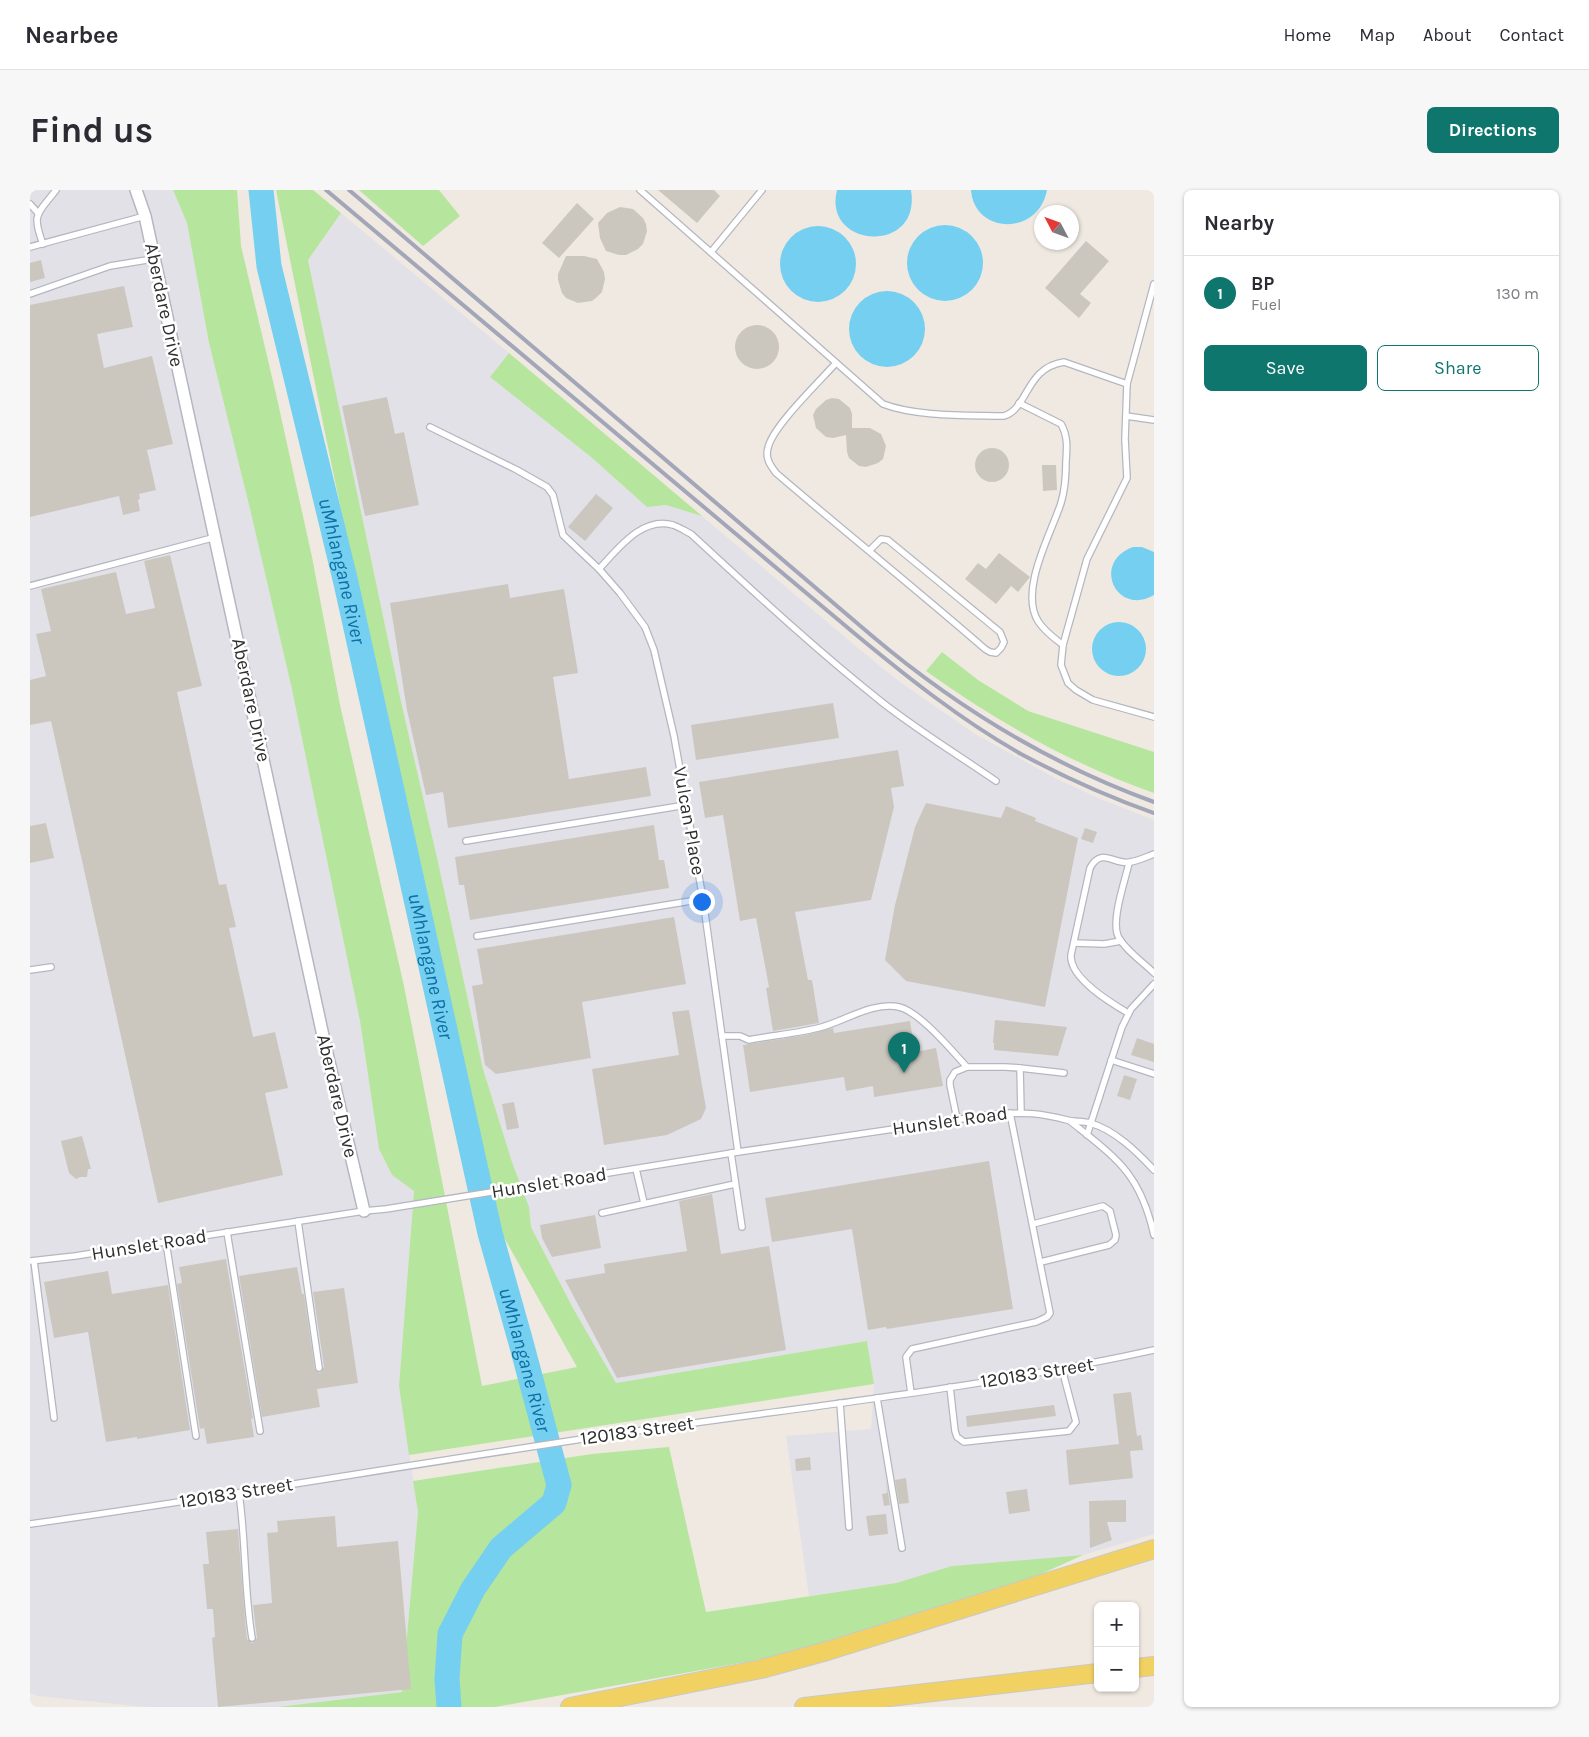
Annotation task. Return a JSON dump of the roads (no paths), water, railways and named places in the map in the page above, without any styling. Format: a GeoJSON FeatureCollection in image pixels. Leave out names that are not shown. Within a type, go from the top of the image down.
{"type":"FeatureCollection","features":[{"type":"Feature","properties":{"kind":"main road"},"geometry":{"type":"LineString","coordinates":[[570,1707],[761,1669],[827,1651],[1154,1549]]}},
{"type":"Feature","properties":{"kind":"main road"},"geometry":{"type":"LineString","coordinates":[[1139,1668],[1154,1666]]}},
{"type":"Feature","properties":{"kind":"main road"},"geometry":{"type":"LineString","coordinates":[[804,1707],[1094,1673]]}},
{"type":"Feature","properties":{"kind":"street","name":"Aberdare Drive"},"geometry":{"type":"LineString","coordinates":[[136,190],[145,216],[325,1045],[364,1211]]}},
{"type":"Feature","properties":{"kind":"lane"},"geometry":{"type":"LineString","coordinates":[[43,244],[37,224],[38,213],[56,190]]}},
{"type":"Feature","properties":{"kind":"lane"},"geometry":{"type":"LineString","coordinates":[[640,190],[875,398],[893,408],[923,412],[1004,416],[1016,410],[1038,375],[1054,363],[1064,362],[1073,364],[1127,384]]}},
{"type":"Feature","properties":{"kind":"lane"},"geometry":{"type":"LineString","coordinates":[[711,252],[762,190]]}},
{"type":"Feature","properties":{"kind":"lane"},"geometry":{"type":"LineString","coordinates":[[30,204],[38,213]]}},
{"type":"Feature","properties":{"kind":"lane"},"geometry":{"type":"LineString","coordinates":[[30,247],[145,216]]}},
{"type":"Feature","properties":{"kind":"lane"},"geometry":{"type":"LineString","coordinates":[[30,294],[110,266],[153,259]]}},
{"type":"Feature","properties":{"kind":"lane"},"geometry":{"type":"LineString","coordinates":[[1154,286],[1127,384],[1125,439],[1127,478],[1088,559],[1063,645],[1061,665],[1068,683],[1092,700],[1154,717]]}},
{"type":"Feature","properties":{"kind":"lane"},"geometry":{"type":"LineString","coordinates":[[836,363],[771,438],[767,456],[769,465],[776,473],[985,649],[996,653],[1001,648],[1004,642],[1000,632],[888,540],[880,539],[869,551]]}},
{"type":"Feature","properties":{"kind":"lane"},"geometry":{"type":"LineString","coordinates":[[1019,403],[1061,424],[1067,439],[1063,494],[1033,586],[1033,600],[1038,621],[1049,634],[1063,645]]}},
{"type":"Feature","properties":{"kind":"lane"},"geometry":{"type":"LineString","coordinates":[[1126,416],[1154,420]]}},
{"type":"Feature","properties":{"kind":"lane","name":"Vulcan Place"},"geometry":{"type":"LineString","coordinates":[[430,428],[517,470],[547,487],[553,495],[563,535],[599,569],[632,608],[648,634],[654,650],[673,728],[703,899],[738,1152]]}},
{"type":"Feature","properties":{"kind":"lane"},"geometry":{"type":"LineString","coordinates":[[599,569],[627,540],[647,527],[660,523],[667,524],[691,534],[823,654],[884,704],[996,781]]}},
{"type":"Feature","properties":{"kind":"lane"},"geometry":{"type":"LineString","coordinates":[[30,586],[216,537]]}},
{"type":"Feature","properties":{"kind":"lane"},"geometry":{"type":"LineString","coordinates":[[466,841],[686,805]]}},
{"type":"Feature","properties":{"kind":"lane"},"geometry":{"type":"LineString","coordinates":[[1128,1013],[1101,995],[1086,982],[1077,972],[1071,960],[1090,868],[1093,862],[1099,858],[1108,858],[1129,863],[1154,854]]}},
{"type":"Feature","properties":{"kind":"lane"},"geometry":{"type":"LineString","coordinates":[[1129,863],[1117,915],[1116,930],[1121,941],[1154,973]]}},
{"type":"Feature","properties":{"kind":"lane"},"geometry":{"type":"LineString","coordinates":[[478,936],[703,899]]}},
{"type":"Feature","properties":{"kind":"lane"},"geometry":{"type":"LineString","coordinates":[[1074,943],[1104,944],[1121,941]]}},
{"type":"Feature","properties":{"kind":"lane"},"geometry":{"type":"LineString","coordinates":[[30,970],[51,967]]}},
{"type":"Feature","properties":{"kind":"lane"},"geometry":{"type":"LineString","coordinates":[[1087,1135],[1115,1043],[1128,1013],[1154,984]]}},
{"type":"Feature","properties":{"kind":"lane"},"geometry":{"type":"LineString","coordinates":[[722,1036],[740,1036],[754,1040],[823,1027],[850,1016],[886,1006],[899,1006],[918,1017],[967,1068]]}},
{"type":"Feature","properties":{"kind":"lane"},"geometry":{"type":"LineString","coordinates":[[1111,1060],[1154,1074]]}},
{"type":"Feature","properties":{"kind":"lane"},"geometry":{"type":"LineString","coordinates":[[957,1119],[950,1085],[954,1072],[967,1068],[1005,1067],[1064,1073]]}},
{"type":"Feature","properties":{"kind":"lane"},"geometry":{"type":"LineString","coordinates":[[1020,1068],[1021,1112]]}},
{"type":"Feature","properties":{"kind":"lane"},"geometry":{"type":"LineString","coordinates":[[911,1393],[906,1357],[912,1349],[1036,1322],[1048,1317],[1050,1313],[1010,1112]]}},
{"type":"Feature","properties":{"kind":"lane","name":"Hunslet Road"},"geometry":{"type":"LineString","coordinates":[[32,1261],[386,1209],[731,1153],[1010,1112],[1036,1112],[1090,1123],[1128,1145],[1154,1170]]}},
{"type":"Feature","properties":{"kind":"lane","name":"Hunslet Road"},"geometry":{"type":"LineString","coordinates":[[1068,1120],[1112,1155],[1130,1175],[1146,1204],[1154,1235]]}},
{"type":"Feature","properties":{"kind":"lane"},"geometry":{"type":"LineString","coordinates":[[731,1153],[742,1226]]}},
{"type":"Feature","properties":{"kind":"lane"},"geometry":{"type":"LineString","coordinates":[[636,1168],[644,1203]]}},
{"type":"Feature","properties":{"kind":"lane"},"geometry":{"type":"LineString","coordinates":[[602,1214],[644,1203],[736,1184]]}},
{"type":"Feature","properties":{"kind":"lane"},"geometry":{"type":"LineString","coordinates":[[1033,1224],[1103,1206],[1110,1211],[1116,1236],[1115,1240],[1109,1244],[1041,1262]]}},
{"type":"Feature","properties":{"kind":"lane"},"geometry":{"type":"LineString","coordinates":[[298,1221],[319,1368]]}},
{"type":"Feature","properties":{"kind":"lane"},"geometry":{"type":"LineString","coordinates":[[227,1232],[260,1431]]}},
{"type":"Feature","properties":{"kind":"lane"},"geometry":{"type":"LineString","coordinates":[[166,1242],[196,1436]]}},
{"type":"Feature","properties":{"kind":"lane"},"geometry":{"type":"LineString","coordinates":[[32,1261],[54,1418]]}},
{"type":"Feature","properties":{"kind":"lane","name":"120183 Street"},"geometry":{"type":"LineString","coordinates":[[30,1524],[494,1452],[950,1387],[1062,1369],[1154,1350]]}},
{"type":"Feature","properties":{"kind":"lane"},"geometry":{"type":"LineString","coordinates":[[950,1387],[955,1431],[957,1437],[964,1442],[1069,1431],[1076,1422],[1062,1369]]}},
{"type":"Feature","properties":{"kind":"lane"},"geometry":{"type":"LineString","coordinates":[[877,1398],[902,1548]]}},
{"type":"Feature","properties":{"kind":"lane"},"geometry":{"type":"LineString","coordinates":[[840,1403],[849,1527]]}},
{"type":"Feature","properties":{"kind":"lane"},"geometry":{"type":"LineString","coordinates":[[239,1493],[248,1611],[252,1638]]}},
{"type":"Feature","properties":{"kind":"water"},"geometry":{"type":"Polygon","coordinates":[[[837,190],[911,190],[910,211],[902,226],[888,234],[873,236],[857,233],[844,224],[836,210],[837,190]]]}},
{"type":"Feature","properties":{"kind":"water"},"geometry":{"type":"Polygon","coordinates":[[[971,190],[1047,190],[1041,205],[1034,205],[1034,214],[1032,216],[1020,222],[1007,224],[994,222],[983,215],[975,205],[971,190]]]}},
{"type":"Feature","properties":{"kind":"water"},"geometry":{"type":"Polygon","coordinates":[[[938,225],[952,225],[966,231],[977,242],[983,256],[980,278],[972,290],[952,301],[938,301],[924,295],[913,284],[907,270],[907,256],[913,242],[924,231],[938,225]]]}},
{"type":"Feature","properties":{"kind":"water"},"geometry":{"type":"Polygon","coordinates":[[[811,226],[825,226],[839,232],[850,243],[854,249],[856,264],[854,279],[845,291],[833,300],[811,302],[797,296],[786,285],[780,271],[780,257],[786,243],[797,232],[811,226]]]}},
{"type":"Feature","properties":{"kind":"water"},"geometry":{"type":"Polygon","coordinates":[[[880,291],[894,291],[908,297],[919,308],[923,314],[925,329],[923,344],[914,356],[902,365],[880,367],[866,361],[855,350],[849,336],[849,322],[855,308],[866,297],[880,291]]]}},
{"type":"Feature","properties":{"kind":"water"},"geometry":{"type":"Polygon","coordinates":[[[1133,547],[1142,547],[1154,552],[1154,595],[1140,600],[1129,599],[1120,593],[1113,585],[1111,575],[1113,564],[1120,554],[1133,547]]]}},
{"type":"Feature","properties":{"kind":"water"},"geometry":{"type":"Polygon","coordinates":[[[1119,622],[1129,624],[1138,630],[1144,639],[1146,649],[1144,659],[1138,668],[1129,674],[1119,676],[1109,674],[1100,668],[1094,659],[1092,649],[1094,639],[1100,630],[1109,624],[1119,622]]]}},
{"type":"Feature","properties":{"kind":"waterway","name":"uMhlangane River"},"geometry":{"type":"LineString","coordinates":[[261,190],[269,266],[346,583],[490,1233],[559,1485],[554,1503],[501,1548],[473,1589],[450,1634],[447,1679],[449,1707]]}},
{"type":"Feature","properties":{"kind":"railway"},"geometry":{"type":"LineString","coordinates":[[326,190],[854,633],[935,697],[999,741],[1053,771],[1154,813]]}},
{"type":"Feature","properties":{"kind":"railway"},"geometry":{"type":"LineString","coordinates":[[349,190],[903,661],[936,686],[1005,731],[1077,770],[1154,802]]}},
{"type":"Feature","properties":{"kind":"place","name":"BP"},"geometry":{"type":"Point","coordinates":[904,1073]}}]}
